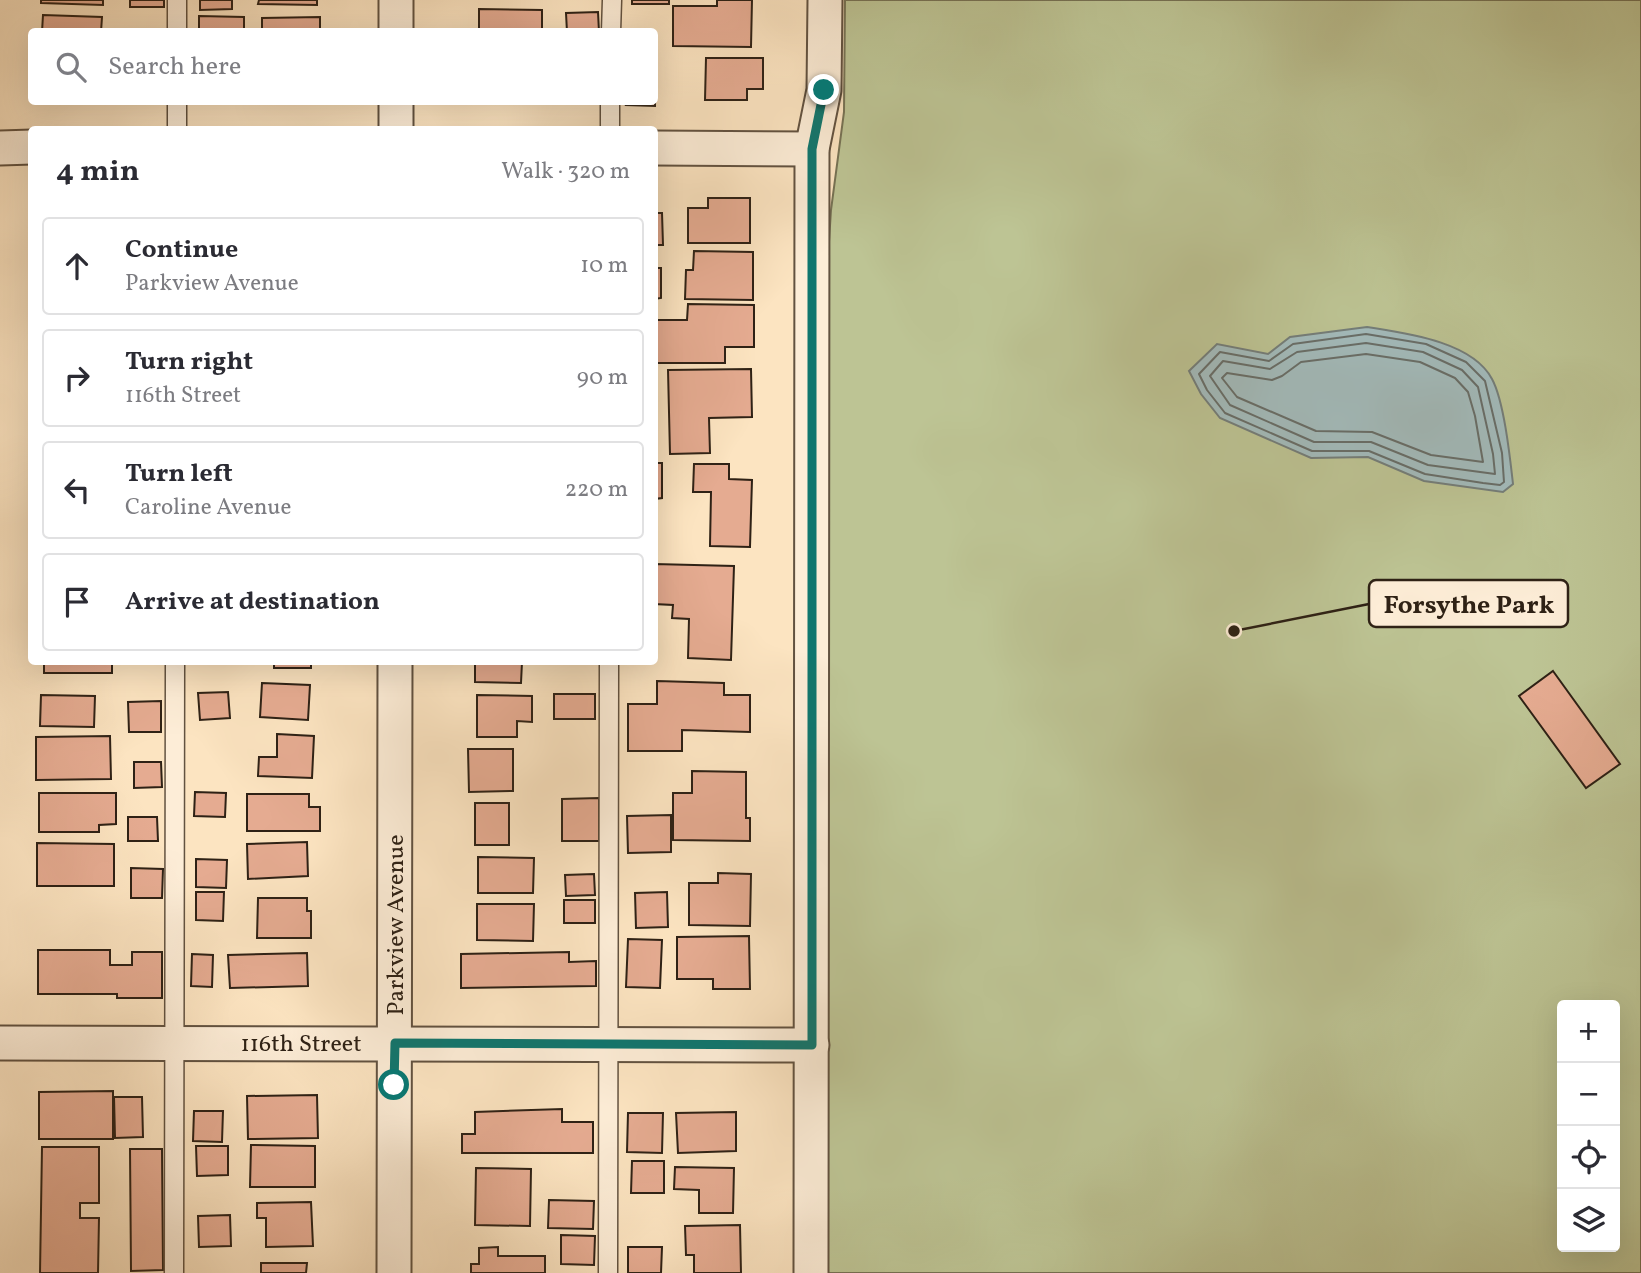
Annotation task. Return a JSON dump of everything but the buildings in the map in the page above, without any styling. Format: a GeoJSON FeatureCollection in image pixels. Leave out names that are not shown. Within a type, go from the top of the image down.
{"type":"FeatureCollection","features":[{"type":"Feature","properties":{"kind":"street"},"geometry":{"type":"LineString","coordinates":[[396,0],[396,28]]}},
{"type":"Feature","properties":{"kind":"street"},"geometry":{"type":"LineString","coordinates":[[810,1273],[812,149],[824,90],[825,0]]}},
{"type":"Feature","properties":{"kind":"street"},"geometry":{"type":"LineString","coordinates":[[396,105],[396,126]]}},
{"type":"Feature","properties":{"kind":"street"},"geometry":{"type":"LineString","coordinates":[[0,148],[28,148]]}},
{"type":"Feature","properties":{"kind":"street"},"geometry":{"type":"LineString","coordinates":[[658,148],[812,149]]}},
{"type":"Feature","properties":{"kind":"street","name":"Parkview Avenue"},"geometry":{"type":"LineString","coordinates":[[394,1273],[395,665]]}},
{"type":"Feature","properties":{"kind":"street","name":"116th Street"},"geometry":{"type":"LineString","coordinates":[[0,1043],[812,1045]]}},
{"type":"Feature","properties":{"kind":"lane"},"geometry":{"type":"LineString","coordinates":[[177,0],[177,28]]}},
{"type":"Feature","properties":{"kind":"lane"},"geometry":{"type":"LineString","coordinates":[[611,28],[612,0]]}},
{"type":"Feature","properties":{"kind":"lane"},"geometry":{"type":"LineString","coordinates":[[177,105],[177,126]]}},
{"type":"Feature","properties":{"kind":"lane"},"geometry":{"type":"LineString","coordinates":[[610,105],[610,126]]}},
{"type":"Feature","properties":{"kind":"lane"},"geometry":{"type":"LineString","coordinates":[[174,1273],[175,665]]}},
{"type":"Feature","properties":{"kind":"lane"},"geometry":{"type":"LineString","coordinates":[[608,1273],[609,665]]}},
{"type":"Feature","properties":{"kind":"green space"},"geometry":{"type":"Polygon","coordinates":[[[845,0],[1641,0],[1641,1273],[827,1273],[828,257],[831,210],[844,112],[845,0]]]}},
{"type":"Feature","properties":{"kind":"water"},"geometry":{"type":"Polygon","coordinates":[[[1367,327],[1436,341],[1453,347],[1482,366],[1492,379],[1500,401],[1513,484],[1503,492],[1424,481],[1368,457],[1311,458],[1220,418],[1201,394],[1189,371],[1217,344],[1268,354],[1290,337],[1367,327]]]}},
{"type":"Feature","properties":{"kind":"place","name":"Forsythe Park"},"geometry":{"type":"Point","coordinates":[1234,631]}},
{"type":"Feature","properties":{"kind":"route"},"geometry":{"type":"LineString","coordinates":[[394,1085],[395,1043],[812,1045],[812,149],[824,90]]}}]}
